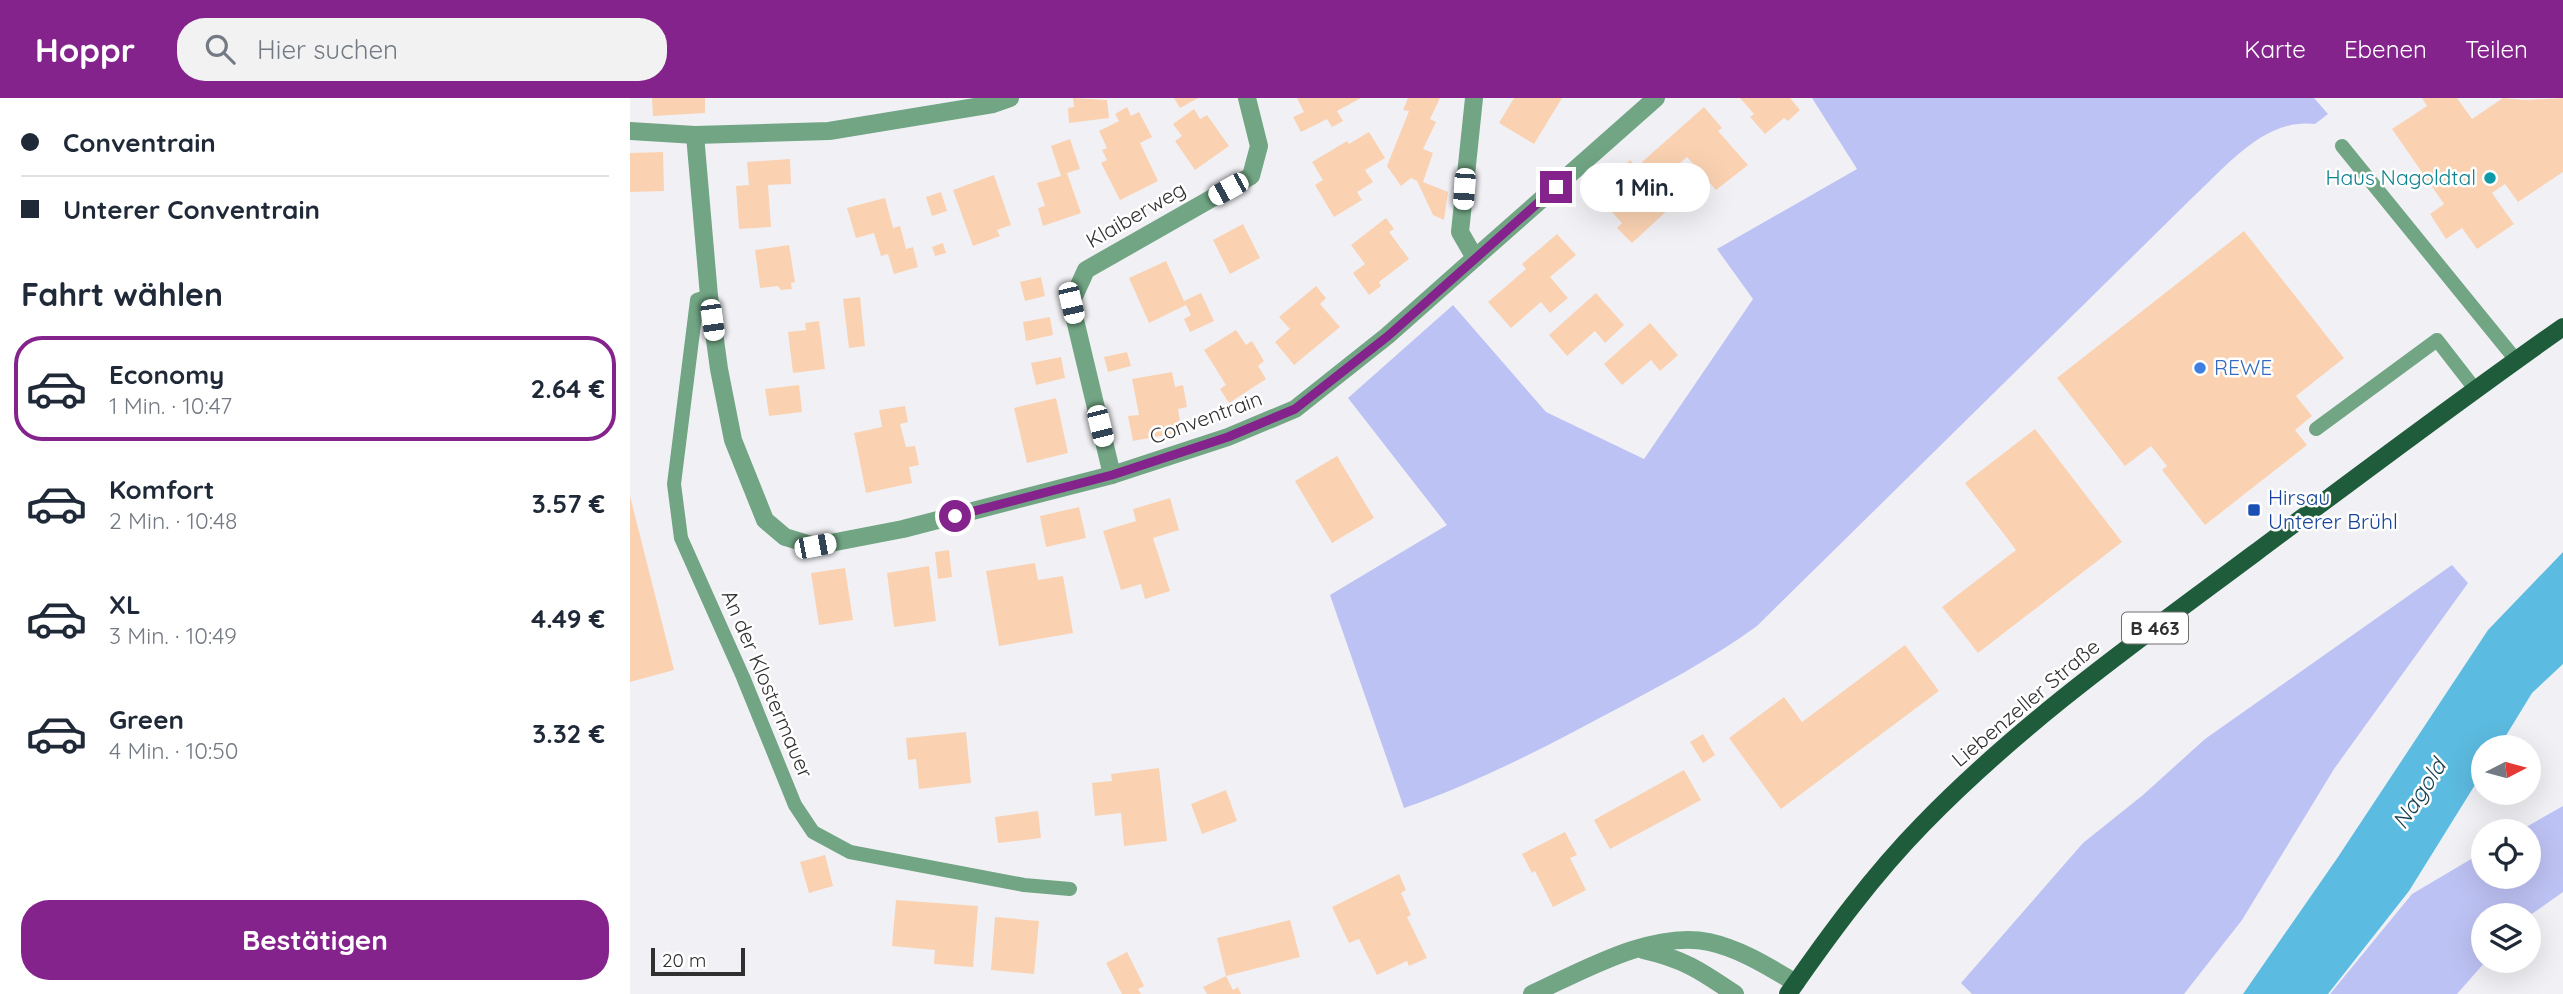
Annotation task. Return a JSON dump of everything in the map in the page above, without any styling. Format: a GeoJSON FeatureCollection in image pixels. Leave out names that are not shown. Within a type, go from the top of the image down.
{"type":"FeatureCollection","features":[{"type":"Feature","properties":{"kind":"main road","name":"Liebenzeller Straße"},"geometry":{"type":"LineString","coordinates":[[1792,988],[1864,892],[1922,824],[2013,739],[2119,654],[2475,389],[2563,327]]}},
{"type":"Feature","properties":{"kind":"street"},"geometry":{"type":"LineString","coordinates":[[630,131],[695,135],[829,131],[993,104],[1010,98]]}},
{"type":"Feature","properties":{"kind":"street","name":"Klaiberweg"},"geometry":{"type":"LineString","coordinates":[[1112,475],[1071,303],[1086,270],[1251,176],[1259,146],[1247,98]]}},
{"type":"Feature","properties":{"kind":"street"},"geometry":{"type":"LineString","coordinates":[[1474,98],[1460,232],[1475,258]]}},
{"type":"Feature","properties":{"kind":"street","name":"Conventrain"},"geometry":{"type":"LineString","coordinates":[[695,135],[709,296],[719,369],[733,440],[765,520],[785,537],[815,546],[903,529],[1112,475],[1228,437],[1295,409],[1388,336],[1656,98]]}},
{"type":"Feature","properties":{"kind":"street","name":"Liebenzeller Straße"},"geometry":{"type":"LineString","coordinates":[[1532,994],[1597,963],[1674,940],[1709,942],[1755,958],[1792,988]]}},
{"type":"Feature","properties":{"kind":"street"},"geometry":{"type":"LineString","coordinates":[[1640,949],[1675,957],[1702,971],[1735,994]]}},
{"type":"Feature","properties":{"kind":"lane"},"geometry":{"type":"LineString","coordinates":[[2343,146],[2516,360]]}},
{"type":"Feature","properties":{"kind":"lane","name":"An der Klostermauer"},"geometry":{"type":"LineString","coordinates":[[709,296],[697,300],[681,417],[674,484],[681,538],[743,677],[795,805],[813,832],[850,852],[1024,885],[1070,889]]}},
{"type":"Feature","properties":{"kind":"lane"},"geometry":{"type":"LineString","coordinates":[[2316,429],[2437,340],[2475,389]]}},
{"type":"Feature","properties":{"kind":"shaded area"},"geometry":{"type":"Polygon","coordinates":[[[1812,98],[2314,98],[2328,114],[2315,124],[2297,124],[2263,136],[2233,159],[1757,626],[1684,672],[1559,740],[1483,776],[1404,808],[1330,595],[1447,525],[1348,398],[1453,305],[1546,412],[1644,459],[1753,299],[1717,249],[1857,169],[1812,98]]]}},
{"type":"Feature","properties":{"kind":"shaded area"},"geometry":{"type":"Polygon","coordinates":[[[2452,565],[2468,583],[2334,769],[2242,920],[2184,994],[1972,994],[1961,983],[2083,843],[2143,795],[2205,739],[2452,565]]]}},
{"type":"Feature","properties":{"kind":"shaded area"},"geometry":{"type":"Polygon","coordinates":[[[2563,806],[2563,892],[2541,908],[2541,903],[2471,903],[2471,973],[2475,973],[2457,994],[2330,994],[2412,894],[2471,859],[2471,889],[2541,889],[2540,819],[2563,806]]]}},
{"type":"Feature","properties":{"kind":"water","name":"Nagold"},"geometry":{"type":"Polygon","coordinates":[[[2563,552],[2563,664],[2532,693],[2506,735],[2471,735],[2471,791],[2409,891],[2328,994],[2243,994],[2338,857],[2488,630],[2563,552]]]}},
{"type":"Feature","properties":{"kind":"building"},"geometry":{"type":"Polygon","coordinates":[[[652,98],[705,98],[705,113],[653,116],[652,98]]]}},
{"type":"Feature","properties":{"kind":"building"},"geometry":{"type":"Polygon","coordinates":[[[1073,98],[1107,100],[1109,118],[1069,123],[1068,108],[1074,107],[1073,98]]]}},
{"type":"Feature","properties":{"kind":"building"},"geometry":{"type":"Polygon","coordinates":[[[1174,98],[1198,98],[1180,108],[1174,98]]]}},
{"type":"Feature","properties":{"kind":"building"},"geometry":{"type":"Polygon","coordinates":[[[1297,98],[1361,98],[1337,111],[1343,121],[1332,127],[1327,119],[1301,132],[1293,117],[1304,112],[1297,98]]]}},
{"type":"Feature","properties":{"kind":"building"},"geometry":{"type":"Polygon","coordinates":[[[1408,98],[1440,98],[1430,119],[1436,122],[1423,149],[1433,153],[1423,182],[1448,192],[1444,220],[1433,215],[1417,181],[1411,178],[1401,186],[1387,166],[1409,111],[1403,110],[1408,98]]]}},
{"type":"Feature","properties":{"kind":"building"},"geometry":{"type":"Polygon","coordinates":[[[1514,98],[1562,98],[1534,144],[1499,123],[1514,98]]]}},
{"type":"Feature","properties":{"kind":"building"},"geometry":{"type":"Polygon","coordinates":[[[1740,98],[1790,98],[1800,110],[1788,121],[1784,118],[1765,134],[1750,117],[1754,114],[1740,98]]]}},
{"type":"Feature","properties":{"kind":"building","name":"Haus Nagoldtal"},"geometry":{"type":"Polygon","coordinates":[[[2422,98],[2457,98],[2472,119],[2503,98],[2563,98],[2563,172],[2518,202],[2505,184],[2492,193],[2514,224],[2477,249],[2462,228],[2446,239],[2430,214],[2444,204],[2392,129],[2427,106],[2422,98]]]}},
{"type":"Feature","properties":{"kind":"building"},"geometry":{"type":"Polygon","coordinates":[[[1127,107],[1131,116],[1139,112],[1152,137],[1140,143],[1158,181],[1120,200],[1101,163],[1107,160],[1102,150],[1107,148],[1099,131],[1119,121],[1115,114],[1127,107]]]}},
{"type":"Feature","properties":{"kind":"building"},"geometry":{"type":"Polygon","coordinates":[[[1704,107],[1722,128],[1718,131],[1748,165],[1716,190],[1687,157],[1656,178],[1642,162],[1704,107]]]}},
{"type":"Feature","properties":{"kind":"building"},"geometry":{"type":"Polygon","coordinates":[[[1194,109],[1200,119],[1207,115],[1229,146],[1195,170],[1175,141],[1182,136],[1173,124],[1194,109]]]}},
{"type":"Feature","properties":{"kind":"building"},"geometry":{"type":"Polygon","coordinates":[[[1369,132],[1385,158],[1365,170],[1373,182],[1357,192],[1362,200],[1334,217],[1315,185],[1323,180],[1312,162],[1347,141],[1349,144],[1369,132]]]}},
{"type":"Feature","properties":{"kind":"building"},"geometry":{"type":"Polygon","coordinates":[[[1070,139],[1080,169],[1067,173],[1081,213],[1043,226],[1038,208],[1045,206],[1037,183],[1061,176],[1051,146],[1070,139]]]}},
{"type":"Feature","properties":{"kind":"building"},"geometry":{"type":"Polygon","coordinates":[[[663,152],[664,191],[630,192],[630,153],[663,152]]]}},
{"type":"Feature","properties":{"kind":"building"},"geometry":{"type":"Polygon","coordinates":[[[790,159],[791,184],[768,185],[771,227],[739,229],[736,186],[749,185],[747,162],[790,159]]]}},
{"type":"Feature","properties":{"kind":"building"},"geometry":{"type":"Polygon","coordinates":[[[1630,160],[1672,206],[1632,243],[1617,228],[1622,223],[1601,200],[1621,182],[1615,175],[1630,160]]]}},
{"type":"Feature","properties":{"kind":"building"},"geometry":{"type":"Polygon","coordinates":[[[994,175],[1011,225],[997,230],[1000,236],[973,246],[953,190],[994,175]]]}},
{"type":"Feature","properties":{"kind":"building"},"geometry":{"type":"Polygon","coordinates":[[[941,192],[947,211],[932,216],[926,197],[941,192]]]}},
{"type":"Feature","properties":{"kind":"building"},"geometry":{"type":"Polygon","coordinates":[[[885,198],[893,228],[900,226],[906,249],[913,247],[918,267],[894,274],[888,254],[881,256],[874,233],[856,238],[847,208],[885,198]]]}},
{"type":"Feature","properties":{"kind":"building"},"geometry":{"type":"Polygon","coordinates":[[[1386,218],[1394,229],[1389,232],[1409,259],[1379,282],[1381,286],[1369,295],[1353,273],[1365,264],[1351,245],[1386,218]]]}},
{"type":"Feature","properties":{"kind":"building"},"geometry":{"type":"Polygon","coordinates":[[[1243,224],[1260,258],[1230,274],[1213,240],[1243,224]]]}},
{"type":"Feature","properties":{"kind":"building","name":"REWE"},"geometry":{"type":"Polygon","coordinates":[[[2244,231],[2344,358],[2296,396],[2312,416],[2295,430],[2307,445],[2205,525],[2162,470],[2167,466],[2151,446],[2125,466],[2057,378],[2244,231]]]}},
{"type":"Feature","properties":{"kind":"building"},"geometry":{"type":"Polygon","coordinates":[[[1557,234],[1576,255],[1550,277],[1568,298],[1550,313],[1541,302],[1511,328],[1488,302],[1526,269],[1522,264],[1557,234]]]}},
{"type":"Feature","properties":{"kind":"building"},"geometry":{"type":"Polygon","coordinates":[[[943,243],[946,253],[935,256],[932,247],[943,243]]]}},
{"type":"Feature","properties":{"kind":"building"},"geometry":{"type":"Polygon","coordinates":[[[789,245],[795,282],[791,283],[792,289],[781,290],[778,286],[760,288],[755,250],[789,245]]]}},
{"type":"Feature","properties":{"kind":"building"},"geometry":{"type":"Polygon","coordinates":[[[1166,261],[1184,301],[1201,293],[1214,321],[1190,332],[1184,319],[1191,315],[1186,305],[1149,323],[1129,278],[1166,261]]]}},
{"type":"Feature","properties":{"kind":"building"},"geometry":{"type":"Polygon","coordinates":[[[1041,277],[1045,296],[1025,301],[1020,282],[1041,277]]]}},
{"type":"Feature","properties":{"kind":"building"},"geometry":{"type":"Polygon","coordinates":[[[1316,286],[1326,298],[1320,304],[1340,327],[1294,365],[1275,342],[1290,329],[1279,317],[1316,286]]]}},
{"type":"Feature","properties":{"kind":"building"},"geometry":{"type":"Polygon","coordinates":[[[1596,293],[1624,325],[1605,343],[1595,331],[1567,356],[1549,335],[1596,293]]]}},
{"type":"Feature","properties":{"kind":"building"},"geometry":{"type":"Polygon","coordinates":[[[860,297],[865,346],[849,348],[843,299],[860,297]]]}},
{"type":"Feature","properties":{"kind":"building"},"geometry":{"type":"Polygon","coordinates":[[[1050,317],[1053,335],[1026,341],[1023,322],[1050,317]]]}},
{"type":"Feature","properties":{"kind":"building"},"geometry":{"type":"Polygon","coordinates":[[[819,321],[825,369],[793,373],[788,332],[806,330],[805,323],[819,321]]]}},
{"type":"Feature","properties":{"kind":"building"},"geometry":{"type":"Polygon","coordinates":[[[1650,323],[1678,355],[1660,371],[1651,360],[1622,385],[1604,364],[1650,323]]]}},
{"type":"Feature","properties":{"kind":"building"},"geometry":{"type":"Polygon","coordinates":[[[1236,330],[1246,345],[1252,341],[1264,361],[1258,366],[1266,379],[1229,403],[1220,389],[1226,385],[1204,350],[1236,330]]]}},
{"type":"Feature","properties":{"kind":"building"},"geometry":{"type":"Polygon","coordinates":[[[1127,352],[1131,366],[1108,372],[1104,357],[1127,352]]]}},
{"type":"Feature","properties":{"kind":"building"},"geometry":{"type":"Polygon","coordinates":[[[1061,357],[1065,378],[1036,385],[1031,363],[1061,357]]]}},
{"type":"Feature","properties":{"kind":"building"},"geometry":{"type":"Polygon","coordinates":[[[1172,372],[1175,387],[1183,385],[1187,407],[1178,409],[1182,432],[1133,441],[1128,416],[1139,415],[1132,379],[1172,372]]]}},
{"type":"Feature","properties":{"kind":"building"},"geometry":{"type":"Polygon","coordinates":[[[799,385],[802,412],[769,416],[765,389],[799,385]]]}},
{"type":"Feature","properties":{"kind":"building"},"geometry":{"type":"Polygon","coordinates":[[[1056,398],[1068,453],[1027,463],[1014,408],[1056,398]]]}},
{"type":"Feature","properties":{"kind":"building"},"geometry":{"type":"Polygon","coordinates":[[[905,406],[908,422],[900,424],[906,447],[915,446],[919,465],[909,467],[912,483],[866,493],[854,433],[882,427],[879,410],[905,406]]]}},
{"type":"Feature","properties":{"kind":"building"},"geometry":{"type":"Polygon","coordinates":[[[2035,429],[2122,542],[1978,653],[1942,607],[2016,550],[1965,483],[2035,429]]]}},
{"type":"Feature","properties":{"kind":"building"},"geometry":{"type":"Polygon","coordinates":[[[1337,456],[1374,518],[1332,543],[1295,481],[1337,456]]]}},
{"type":"Feature","properties":{"kind":"building"},"geometry":{"type":"Polygon","coordinates":[[[630,496],[674,670],[630,682],[630,496]]]}},
{"type":"Feature","properties":{"kind":"building"},"geometry":{"type":"Polygon","coordinates":[[[1170,498],[1179,530],[1153,538],[1170,591],[1145,599],[1141,584],[1121,590],[1103,531],[1136,521],[1133,509],[1170,498]]]}},
{"type":"Feature","properties":{"kind":"building"},"geometry":{"type":"Polygon","coordinates":[[[1079,507],[1086,538],[1046,547],[1040,516],[1079,507]]]}},
{"type":"Feature","properties":{"kind":"building"},"geometry":{"type":"Polygon","coordinates":[[[949,550],[952,577],[938,579],[935,552],[949,550]]]}},
{"type":"Feature","properties":{"kind":"building"},"geometry":{"type":"Polygon","coordinates":[[[1035,563],[1038,580],[1063,576],[1073,633],[999,646],[986,571],[1035,563]]]}},
{"type":"Feature","properties":{"kind":"building"},"geometry":{"type":"Polygon","coordinates":[[[929,566],[936,621],[894,627],[887,573],[929,566]]]}},
{"type":"Feature","properties":{"kind":"building"},"geometry":{"type":"Polygon","coordinates":[[[845,568],[853,620],[819,625],[811,573],[845,568]]]}},
{"type":"Feature","properties":{"kind":"building"},"geometry":{"type":"Polygon","coordinates":[[[1905,645],[1939,691],[1781,809],[1729,738],[1784,697],[1802,722],[1905,645]]]}},
{"type":"Feature","properties":{"kind":"building"},"geometry":{"type":"Polygon","coordinates":[[[966,732],[971,783],[919,789],[916,759],[908,760],[906,738],[966,732]]]}},
{"type":"Feature","properties":{"kind":"building"},"geometry":{"type":"Polygon","coordinates":[[[1703,734],[1715,755],[1703,763],[1690,742],[1703,734]]]}},
{"type":"Feature","properties":{"kind":"building"},"geometry":{"type":"Polygon","coordinates":[[[1159,768],[1167,841],[1124,846],[1121,813],[1095,816],[1092,783],[1112,781],[1111,774],[1159,768]]]}},
{"type":"Feature","properties":{"kind":"building"},"geometry":{"type":"Polygon","coordinates":[[[1684,770],[1701,800],[1610,849],[1594,820],[1684,770]]]}},
{"type":"Feature","properties":{"kind":"building"},"geometry":{"type":"Polygon","coordinates":[[[1226,790],[1237,821],[1202,834],[1191,804],[1226,790]]]}},
{"type":"Feature","properties":{"kind":"building"},"geometry":{"type":"Polygon","coordinates":[[[1038,811],[1041,838],[998,843],[995,817],[1038,811]]]}},
{"type":"Feature","properties":{"kind":"building"},"geometry":{"type":"Polygon","coordinates":[[[1565,832],[1577,855],[1570,858],[1586,890],[1553,907],[1535,871],[1532,873],[1522,854],[1565,832]]]}},
{"type":"Feature","properties":{"kind":"building"},"geometry":{"type":"Polygon","coordinates":[[[825,855],[833,886],[809,893],[800,862],[825,855]]]}},
{"type":"Feature","properties":{"kind":"building"},"geometry":{"type":"Polygon","coordinates":[[[1399,874],[1406,890],[1401,893],[1411,915],[1407,917],[1427,958],[1409,966],[1407,961],[1377,975],[1359,939],[1349,943],[1332,907],[1399,874]]]}},
{"type":"Feature","properties":{"kind":"building"},"geometry":{"type":"Polygon","coordinates":[[[896,900],[978,906],[973,967],[934,964],[935,950],[892,946],[896,900]]]}},
{"type":"Feature","properties":{"kind":"building"},"geometry":{"type":"Polygon","coordinates":[[[995,917],[1039,921],[1034,974],[991,970],[995,917]]]}},
{"type":"Feature","properties":{"kind":"building"},"geometry":{"type":"Polygon","coordinates":[[[1290,920],[1300,957],[1226,976],[1217,938],[1290,920]]]}},
{"type":"Feature","properties":{"kind":"building"},"geometry":{"type":"Polygon","coordinates":[[[1127,952],[1144,986],[1138,989],[1141,994],[1122,994],[1106,963],[1127,952]]]}},
{"type":"Feature","properties":{"kind":"building"},"geometry":{"type":"Polygon","coordinates":[[[1226,976],[1233,990],[1238,987],[1241,994],[1207,994],[1203,987],[1226,976]]]}},
{"type":"Feature","properties":{"kind":"place","name":"Haus Nagoldtal"},"geometry":{"type":"Point","coordinates":[2490,178]}},
{"type":"Feature","properties":{"kind":"place","name":"REWE"},"geometry":{"type":"Point","coordinates":[2200,368]}},
{"type":"Feature","properties":{"kind":"place","name":"Hirsau Unterer Brühl"},"geometry":{"type":"Point","coordinates":[2254,510]}},
{"type":"Feature","properties":{"kind":"route"},"geometry":{"type":"LineString","coordinates":[[955,516],[1112,475],[1228,437],[1295,409],[1388,336],[1556,187]]}}]}
